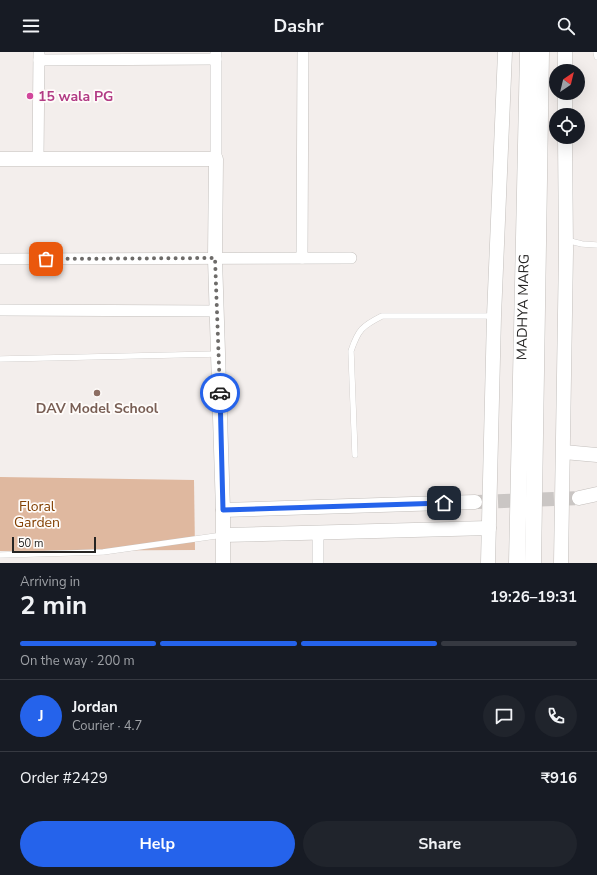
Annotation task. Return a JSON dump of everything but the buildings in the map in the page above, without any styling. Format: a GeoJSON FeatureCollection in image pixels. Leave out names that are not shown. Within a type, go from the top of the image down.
{"type":"FeatureCollection","features":[{"type":"Feature","properties":{"kind":"main road","name":"MADHYA MARG"},"geometry":{"type":"LineString","coordinates":[[517,563],[528,52]]}},
{"type":"Feature","properties":{"kind":"main road","name":"MADHYA MARG"},"geometry":{"type":"LineString","coordinates":[[533,563],[541,52]]}},
{"type":"Feature","properties":{"kind":"street"},"geometry":{"type":"LineString","coordinates":[[302,258],[303,52]]}},
{"type":"Feature","properties":{"kind":"street"},"geometry":{"type":"LineString","coordinates":[[488,563],[494,316],[505,52]]}},
{"type":"Feature","properties":{"kind":"street"},"geometry":{"type":"LineString","coordinates":[[565,52],[565,64]]}},
{"type":"Feature","properties":{"kind":"street"},"geometry":{"type":"LineString","coordinates":[[38,159],[39,56],[216,55],[215,258],[223,510],[223,563]]}},
{"type":"Feature","properties":{"kind":"street"},"geometry":{"type":"LineString","coordinates":[[561,563],[564,452],[566,240],[565,144]]}},
{"type":"Feature","properties":{"kind":"street"},"geometry":{"type":"LineString","coordinates":[[0,159],[216,159]]}},
{"type":"Feature","properties":{"kind":"street"},"geometry":{"type":"LineString","coordinates":[[0,259],[351,258]]}},
{"type":"Feature","properties":{"kind":"street"},"geometry":{"type":"LineString","coordinates":[[0,310],[217,310]]}},
{"type":"Feature","properties":{"kind":"street"},"geometry":{"type":"LineString","coordinates":[[564,452],[597,454]]}},
{"type":"Feature","properties":{"kind":"street"},"geometry":{"type":"LineString","coordinates":[[578,498],[597,494]]}},
{"type":"Feature","properties":{"kind":"street"},"geometry":{"type":"LineString","coordinates":[[223,510],[475,502]]}},
{"type":"Feature","properties":{"kind":"street"},"geometry":{"type":"LineString","coordinates":[[223,535],[489,528]]}},
{"type":"Feature","properties":{"kind":"street"},"geometry":{"type":"LineString","coordinates":[[318,532],[318,563]]}},
{"type":"Feature","properties":{"kind":"lane"},"geometry":{"type":"LineString","coordinates":[[596,52],[597,56]]}},
{"type":"Feature","properties":{"kind":"lane"},"geometry":{"type":"LineString","coordinates":[[566,240],[582,244],[597,245]]}},
{"type":"Feature","properties":{"kind":"lane"},"geometry":{"type":"LineString","coordinates":[[355,454],[351,351],[355,337],[365,324],[382,316],[494,316]]}},
{"type":"Feature","properties":{"kind":"lane"},"geometry":{"type":"LineString","coordinates":[[0,359],[218,354]]}},
{"type":"Feature","properties":{"kind":"lane"},"geometry":{"type":"LineString","coordinates":[[0,555],[103,552],[223,535]]}},
{"type":"Feature","properties":{"kind":"green space","name":"Floral Garden"},"geometry":{"type":"Polygon","coordinates":[[[0,477],[194,480],[195,550],[0,551],[0,477]]]}},
{"type":"Feature","properties":{"kind":"tunnel"},"geometry":{"type":"LineString","coordinates":[[477,502],[579,498]]}},
{"type":"Feature","properties":{"kind":"way so far"},"geometry":{"type":"LineString","coordinates":[[46,259],[215,258],[220,393]]}},
{"type":"Feature","properties":{"kind":"place","name":"15 wala PG"},"geometry":{"type":"Point","coordinates":[30,96]}},
{"type":"Feature","properties":{"kind":"place","name":"DAV Model School"},"geometry":{"type":"Point","coordinates":[97,393]}},
{"type":"Feature","properties":{"kind":"route"},"geometry":{"type":"LineString","coordinates":[[220,393],[223,510],[444,503]]}}]}
